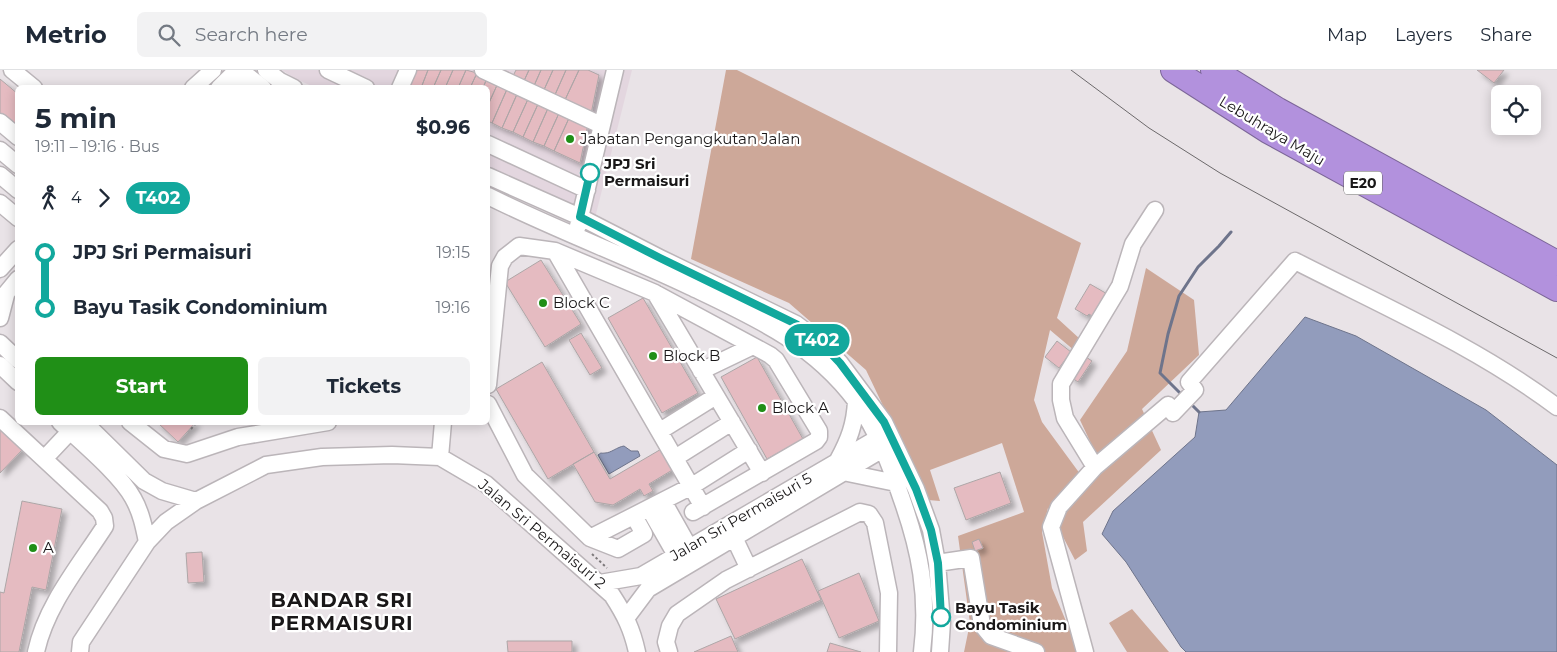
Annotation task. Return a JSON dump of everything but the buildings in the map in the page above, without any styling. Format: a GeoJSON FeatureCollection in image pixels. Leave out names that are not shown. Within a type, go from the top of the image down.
{"type":"FeatureCollection","features":[{"type":"Feature","properties":{"kind":"highway","name":"Lebuhraya Maju"},"geometry":{"type":"LineString","coordinates":[[1173,70],[1268,131],[1557,289]]}},
{"type":"Feature","properties":{"kind":"highway","name":"Lebuhraya Maju"},"geometry":{"type":"LineString","coordinates":[[1213,70],[1278,110],[1557,263]]}},
{"type":"Feature","properties":{"kind":"street"},"geometry":{"type":"LineString","coordinates":[[222,85],[238,70],[259,85]]}},
{"type":"Feature","properties":{"kind":"street"},"geometry":{"type":"LineString","coordinates":[[266,70],[288,85]]}},
{"type":"Feature","properties":{"kind":"street"},"geometry":{"type":"LineString","coordinates":[[328,70],[360,85]]}},
{"type":"Feature","properties":{"kind":"street"},"geometry":{"type":"LineString","coordinates":[[401,85],[408,70]]}},
{"type":"Feature","properties":{"kind":"street"},"geometry":{"type":"LineString","coordinates":[[484,70],[601,125]]}},
{"type":"Feature","properties":{"kind":"street"},"geometry":{"type":"LineString","coordinates":[[576,235],[615,70]]}},
{"type":"Feature","properties":{"kind":"street"},"geometry":{"type":"LineString","coordinates":[[15,73],[30,85]]}},
{"type":"Feature","properties":{"kind":"street"},"geometry":{"type":"LineString","coordinates":[[0,122],[15,134]]}},
{"type":"Feature","properties":{"kind":"street"},"geometry":{"type":"LineString","coordinates":[[490,145],[587,190]]}},
{"type":"Feature","properties":{"kind":"street"},"geometry":{"type":"LineString","coordinates":[[0,150],[15,162]]}},
{"type":"Feature","properties":{"kind":"street"},"geometry":{"type":"LineString","coordinates":[[0,175],[15,188]]}},
{"type":"Feature","properties":{"kind":"street"},"geometry":{"type":"LineString","coordinates":[[490,177],[580,217],[796,324],[820,342],[840,363],[884,422],[886,445],[896,483],[914,534],[923,582],[925,624],[922,652]]}},
{"type":"Feature","properties":{"kind":"street"},"geometry":{"type":"LineString","coordinates":[[491,200],[657,271],[774,327],[811,354],[856,401],[886,445],[931,530],[938,563],[942,622],[940,652]]}},
{"type":"Feature","properties":{"kind":"street"},"geometry":{"type":"LineString","coordinates":[[1095,467],[1065,418],[1061,400],[1061,384],[1120,286],[1133,244],[1155,210]]}},
{"type":"Feature","properties":{"kind":"street"},"geometry":{"type":"LineString","coordinates":[[490,367],[504,257],[519,246],[555,250],[655,293],[776,360],[819,431],[820,436],[816,441],[698,510],[692,486],[555,250]]}},
{"type":"Feature","properties":{"kind":"street"},"geometry":{"type":"LineString","coordinates":[[0,269],[15,252]]}},
{"type":"Feature","properties":{"kind":"street"},"geometry":{"type":"LineString","coordinates":[[1085,652],[1051,527],[1059,507],[1095,467],[1168,405],[1174,413],[1195,390],[1189,382],[1295,261],[1424,327],[1514,376],[1557,407]]}},
{"type":"Feature","properties":{"kind":"street"},"geometry":{"type":"LineString","coordinates":[[0,318],[3,298],[15,283]]}},
{"type":"Feature","properties":{"kind":"street"},"geometry":{"type":"LineString","coordinates":[[655,293],[762,472]]}},
{"type":"Feature","properties":{"kind":"street"},"geometry":{"type":"LineString","coordinates":[[0,333],[0,343],[15,357]]}},
{"type":"Feature","properties":{"kind":"street"},"geometry":{"type":"LineString","coordinates":[[701,371],[753,346]]}},
{"type":"Feature","properties":{"kind":"street"},"geometry":{"type":"LineString","coordinates":[[0,365],[15,379]]}},
{"type":"Feature","properties":{"kind":"street"},"geometry":{"type":"LineString","coordinates":[[660,431],[716,396]]}},
{"type":"Feature","properties":{"kind":"street"},"geometry":{"type":"LineString","coordinates":[[856,401],[852,434],[840,467],[896,483]]}},
{"type":"Feature","properties":{"kind":"street"},"geometry":{"type":"LineString","coordinates":[[490,408],[525,475],[590,538],[618,549],[644,534],[634,516]]}},
{"type":"Feature","properties":{"kind":"street"},"geometry":{"type":"LineString","coordinates":[[0,418],[100,511],[104,518],[105,526],[55,602],[39,638],[36,652]]}},
{"type":"Feature","properties":{"kind":"street"},"geometry":{"type":"LineString","coordinates":[[675,458],[732,422]]}},
{"type":"Feature","properties":{"kind":"street"},"geometry":{"type":"LineString","coordinates":[[44,459],[73,425]]}},
{"type":"Feature","properties":{"kind":"street"},"geometry":{"type":"LineString","coordinates":[[73,425],[144,481],[162,492],[196,501]]}},
{"type":"Feature","properties":{"kind":"street"},"geometry":{"type":"LineString","coordinates":[[73,425],[133,497],[143,520],[147,542]]}},
{"type":"Feature","properties":{"kind":"street"},"geometry":{"type":"LineString","coordinates":[[134,425],[164,449],[187,454],[238,437],[310,425]]}},
{"type":"Feature","properties":{"kind":"street"},"geometry":{"type":"LineString","coordinates":[[440,457],[443,425]]}},
{"type":"Feature","properties":{"kind":"street","name":"Jalan Sri Permaisuri 5"},"geometry":{"type":"LineString","coordinates":[[627,618],[648,589],[686,558],[840,467],[886,445]]}},
{"type":"Feature","properties":{"kind":"street"},"geometry":{"type":"LineString","coordinates":[[590,538],[692,486],[749,450]]}},
{"type":"Feature","properties":{"kind":"street","name":"Jalan Sri Permaisuri 2"},"geometry":{"type":"LineString","coordinates":[[80,652],[81,642],[147,542],[166,522],[196,501],[266,465],[322,457],[392,455],[440,457],[486,484],[612,595],[627,618],[633,633],[637,652]]}},
{"type":"Feature","properties":{"kind":"street"},"geometry":{"type":"LineString","coordinates":[[656,504],[686,558]]}},
{"type":"Feature","properties":{"kind":"street"},"geometry":{"type":"LineString","coordinates":[[669,652],[666,642],[670,626],[677,614],[726,580],[860,512],[869,514],[875,523],[890,593],[888,652]]}},
{"type":"Feature","properties":{"kind":"street"},"geometry":{"type":"LineString","coordinates":[[727,533],[745,570]]}},
{"type":"Feature","properties":{"kind":"street","name":"Jalan Sri Permaisuri 5"},"geometry":{"type":"LineString","coordinates":[[600,583],[641,576],[686,558]]}},
{"type":"Feature","properties":{"kind":"street"},"geometry":{"type":"LineString","coordinates":[[938,563],[971,558],[982,625],[991,636],[1036,652]]}},
{"type":"Feature","properties":{"kind":"path"},"geometry":{"type":"LineString","coordinates":[[191,429],[194,425]]}},
{"type":"Feature","properties":{"kind":"shaded area"},"geometry":{"type":"Polygon","coordinates":[[[282,70],[632,70],[595,218],[490,169],[490,85],[310,85],[282,70]]]}},
{"type":"Feature","properties":{"kind":"shaded area"},"geometry":{"type":"Polygon","coordinates":[[[726,70],[737,70],[1081,243],[1057,318],[1080,339],[1075,351],[1050,330],[1034,400],[1042,422],[1086,482],[1102,467],[1080,420],[1127,351],[1146,268],[1194,300],[1199,355],[1142,409],[1161,450],[1083,522],[1087,551],[1075,560],[1048,508],[1042,532],[1052,588],[1079,652],[964,652],[970,623],[958,536],[1024,512],[1002,443],[930,470],[940,501],[928,500],[866,370],[789,303],[691,259],[726,70]]]}},
{"type":"Feature","properties":{"kind":"shaded area"},"geometry":{"type":"Polygon","coordinates":[[[1132,609],[1169,652],[1127,652],[1109,623],[1132,609]]]}},
{"type":"Feature","properties":{"kind":"water"},"geometry":{"type":"Polygon","coordinates":[[[1305,317],[1356,336],[1486,410],[1557,465],[1557,652],[1186,652],[1181,647],[1126,562],[1102,534],[1113,511],[1195,437],[1199,412],[1226,410],[1305,317]]]}},
{"type":"Feature","properties":{"kind":"water"},"geometry":{"type":"Polygon","coordinates":[[[624,446],[631,451],[638,451],[640,456],[609,474],[598,455],[624,446]]]}},
{"type":"Feature","properties":{"kind":"waterway"},"geometry":{"type":"LineString","coordinates":[[1183,396],[1160,373],[1168,334],[1179,296],[1198,267],[1231,232]]}},
{"type":"Feature","properties":{"kind":"waterway"},"geometry":{"type":"LineString","coordinates":[[1189,402],[1199,412]]}},
{"type":"Feature","properties":{"kind":"tram line"},"geometry":{"type":"LineString","coordinates":[[1071,70],[1149,128],[1220,173],[1557,358]]}},
{"type":"Feature","properties":{"kind":"bus line","name":"T402"},"geometry":{"type":"LineString","coordinates":[[590,173],[580,217],[796,324],[820,342],[864,393],[884,422],[899,451],[931,530],[938,563],[941,617]]}},
{"type":"Feature","properties":{"kind":"place","name":"Jabatan Pengangkutan Jalan"},"geometry":{"type":"Point","coordinates":[570,139]}},
{"type":"Feature","properties":{"kind":"place","name":"JPJ Sri Permaisuri"},"geometry":{"type":"Point","coordinates":[590,173]}},
{"type":"Feature","properties":{"kind":"place","name":"Block C"},"geometry":{"type":"Point","coordinates":[543,303]}},
{"type":"Feature","properties":{"kind":"place","name":"Block B"},"geometry":{"type":"Point","coordinates":[653,356]}},
{"type":"Feature","properties":{"kind":"place","name":"Block A"},"geometry":{"type":"Point","coordinates":[762,408]}},
{"type":"Feature","properties":{"kind":"place","name":"A"},"geometry":{"type":"Point","coordinates":[33,548]}},
{"type":"Feature","properties":{"kind":"place","name":"Bayu Tasik Condominium"},"geometry":{"type":"Point","coordinates":[941,617]}},
{"type":"Feature","properties":{"kind":"district","name":"BANDAR SRI PERMAISURI"},"geometry":{"type":"Point","coordinates":[342,612]}}]}
